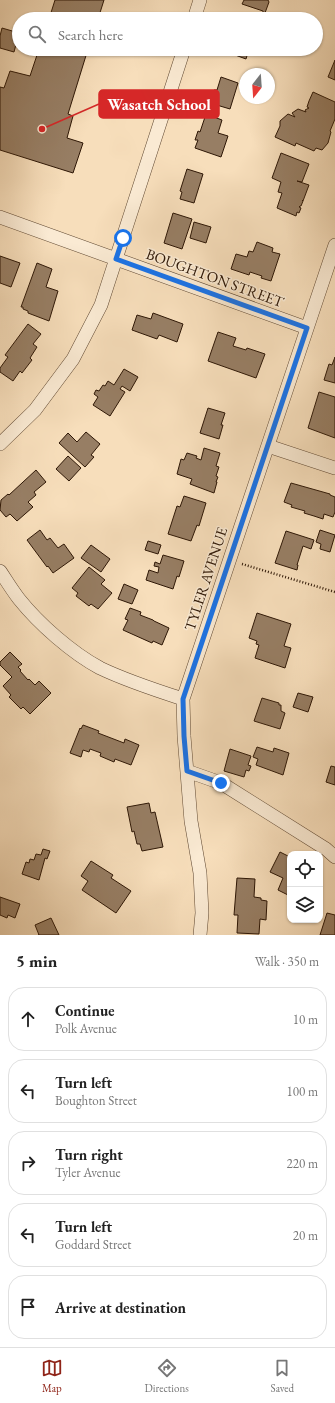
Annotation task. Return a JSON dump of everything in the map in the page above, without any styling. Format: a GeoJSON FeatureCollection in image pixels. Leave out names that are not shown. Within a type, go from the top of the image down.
{"type":"FeatureCollection","features":[{"type":"Feature","properties":{"kind":"street"},"geometry":{"type":"LineString","coordinates":[[196,12],[200,0]]}},
{"type":"Feature","properties":{"kind":"street"},"geometry":{"type":"LineString","coordinates":[[0,444],[35,410],[73,359],[101,306],[182,56]]}},
{"type":"Feature","properties":{"kind":"street","name":"BOUGHTON STREET"},"geometry":{"type":"LineString","coordinates":[[0,217],[307,328]]}},
{"type":"Feature","properties":{"kind":"street","name":"TYLER AVENUE"},"geometry":{"type":"LineString","coordinates":[[200,935],[202,913],[200,873],[191,821],[184,736],[183,699],[335,245]]}},
{"type":"Feature","properties":{"kind":"street"},"geometry":{"type":"LineString","coordinates":[[268,446],[335,468]]}},
{"type":"Feature","properties":{"kind":"street"},"geometry":{"type":"LineString","coordinates":[[0,571],[19,599],[66,645],[99,667],[135,683],[183,699]]}},
{"type":"Feature","properties":{"kind":"street"},"geometry":{"type":"LineString","coordinates":[[187,771],[221,783],[326,849],[335,857]]}},
{"type":"Feature","properties":{"kind":"path"},"geometry":{"type":"LineString","coordinates":[[230,560],[335,592]]}},
{"type":"Feature","properties":{"kind":"building"},"geometry":{"type":"Polygon","coordinates":[[[55,0],[104,0],[100,12],[51,12],[55,0]]]}},
{"type":"Feature","properties":{"kind":"building"},"geometry":{"type":"Polygon","coordinates":[[[244,0],[268,0],[269,2],[265,12],[242,4],[244,0]]]}},
{"type":"Feature","properties":{"kind":"building"},"geometry":{"type":"Polygon","coordinates":[[[2,28],[12,31],[12,51],[0,48],[2,28]]]}},
{"type":"Feature","properties":{"kind":"building"},"geometry":{"type":"Polygon","coordinates":[[[37,56],[86,56],[68,114],[73,116],[67,138],[83,143],[73,173],[0,150],[0,87],[4,88],[10,71],[30,76],[37,56]]]}},
{"type":"Feature","properties":{"kind":"building"},"geometry":{"type":"Polygon","coordinates":[[[238,56],[247,56],[246,59],[238,56]]]}},
{"type":"Feature","properties":{"kind":"building"},"geometry":{"type":"Polygon","coordinates":[[[335,60],[335,80],[328,77],[335,60]]]}},
{"type":"Feature","properties":{"kind":"building"},"geometry":{"type":"Polygon","coordinates":[[[221,77],[238,83],[230,109],[210,103],[214,90],[217,90],[221,77]]]}},
{"type":"Feature","properties":{"kind":"building"},"geometry":{"type":"Polygon","coordinates":[[[313,92],[335,102],[335,119],[330,131],[328,143],[322,150],[316,148],[314,151],[296,143],[295,146],[275,137],[280,126],[280,121],[288,114],[295,117],[292,113],[298,109],[306,112],[305,110],[309,108],[307,107],[313,92]]]}},
{"type":"Feature","properties":{"kind":"building"},"geometry":{"type":"Polygon","coordinates":[[[206,114],[222,120],[218,133],[228,136],[221,157],[195,148],[198,140],[195,140],[198,131],[200,132],[206,114]]]}},
{"type":"Feature","properties":{"kind":"building"},"geometry":{"type":"Polygon","coordinates":[[[281,153],[309,164],[302,182],[297,181],[309,185],[301,206],[299,207],[301,208],[299,213],[297,212],[296,216],[277,208],[282,193],[278,192],[281,182],[272,178],[281,153]]]}},
{"type":"Feature","properties":{"kind":"building"},"geometry":{"type":"Polygon","coordinates":[[[187,169],[203,174],[194,203],[180,199],[182,192],[180,191],[187,169]]]}},
{"type":"Feature","properties":{"kind":"building"},"geometry":{"type":"Polygon","coordinates":[[[173,213],[192,219],[182,249],[164,243],[173,213]]]}},
{"type":"Feature","properties":{"kind":"building"},"geometry":{"type":"Polygon","coordinates":[[[194,222],[211,227],[206,243],[190,238],[194,222]]]}},
{"type":"Feature","properties":{"kind":"building"},"geometry":{"type":"Polygon","coordinates":[[[257,242],[273,248],[272,252],[280,254],[271,281],[250,272],[249,275],[231,269],[236,254],[247,257],[249,251],[253,252],[257,242]]]}},
{"type":"Feature","properties":{"kind":"building"},"geometry":{"type":"Polygon","coordinates":[[[0,256],[20,263],[11,287],[0,283],[0,256]]]}},
{"type":"Feature","properties":{"kind":"building"},"geometry":{"type":"Polygon","coordinates":[[[37,263],[52,269],[46,287],[58,291],[49,321],[28,313],[28,311],[21,307],[37,263]]]}},
{"type":"Feature","properties":{"kind":"building"},"geometry":{"type":"Polygon","coordinates":[[[153,313],[183,324],[177,342],[159,335],[157,339],[132,330],[137,315],[151,319],[153,313]]]}},
{"type":"Feature","properties":{"kind":"building"},"geometry":{"type":"Polygon","coordinates":[[[28,324],[41,334],[33,344],[37,347],[30,358],[32,360],[22,373],[20,371],[13,381],[0,372],[0,368],[8,357],[5,355],[28,324]]]}},
{"type":"Feature","properties":{"kind":"building"},"geometry":{"type":"Polygon","coordinates":[[[218,332],[236,338],[233,346],[246,350],[247,348],[265,354],[256,378],[208,361],[218,332]]]}},
{"type":"Feature","properties":{"kind":"building"},"geometry":{"type":"Polygon","coordinates":[[[335,357],[335,383],[324,380],[329,364],[332,365],[335,357]]]}},
{"type":"Feature","properties":{"kind":"building"},"geometry":{"type":"Polygon","coordinates":[[[124,369],[138,377],[130,391],[122,386],[120,389],[125,392],[110,416],[93,405],[98,397],[94,394],[96,390],[99,391],[103,385],[105,386],[108,381],[114,385],[124,369]]]}},
{"type":"Feature","properties":{"kind":"building"},"geometry":{"type":"Polygon","coordinates":[[[319,392],[335,397],[335,438],[308,428],[319,392]]]}},
{"type":"Feature","properties":{"kind":"building"},"geometry":{"type":"Polygon","coordinates":[[[208,408],[225,413],[219,439],[200,433],[208,408]]]}},
{"type":"Feature","properties":{"kind":"building"},"geometry":{"type":"Polygon","coordinates":[[[86,432],[100,444],[91,455],[94,457],[85,467],[59,443],[68,433],[77,442],[86,432]]]}},
{"type":"Feature","properties":{"kind":"building"},"geometry":{"type":"Polygon","coordinates":[[[204,448],[220,453],[216,466],[219,467],[216,476],[218,477],[214,493],[190,484],[192,479],[177,474],[181,459],[184,460],[187,453],[197,456],[196,458],[201,460],[204,448]]]}},
{"type":"Feature","properties":{"kind":"building"},"geometry":{"type":"Polygon","coordinates":[[[68,456],[81,468],[69,481],[56,469],[68,456]]]}},
{"type":"Feature","properties":{"kind":"building"},"geometry":{"type":"Polygon","coordinates":[[[36,470],[46,482],[34,492],[36,495],[28,502],[33,507],[17,521],[10,514],[6,517],[0,510],[1,500],[8,494],[9,495],[36,470]]]}},
{"type":"Feature","properties":{"kind":"building"},"geometry":{"type":"Polygon","coordinates":[[[291,483],[330,494],[335,497],[335,512],[333,517],[324,514],[323,519],[304,513],[305,511],[291,507],[292,505],[284,502],[291,483]]]}},
{"type":"Feature","properties":{"kind":"building"},"geometry":{"type":"Polygon","coordinates":[[[184,496],[206,503],[199,526],[197,525],[191,541],[168,534],[177,506],[180,507],[184,496]]]}},
{"type":"Feature","properties":{"kind":"building"},"geometry":{"type":"Polygon","coordinates":[[[40,530],[47,540],[50,538],[58,548],[64,544],[74,558],[53,573],[27,540],[40,530]]]}},
{"type":"Feature","properties":{"kind":"building"},"geometry":{"type":"Polygon","coordinates":[[[320,530],[335,535],[330,552],[320,549],[321,544],[316,542],[320,530]]]}},
{"type":"Feature","properties":{"kind":"building"},"geometry":{"type":"Polygon","coordinates":[[[286,531],[314,540],[311,549],[303,546],[297,565],[297,570],[275,563],[286,531]]]}},
{"type":"Feature","properties":{"kind":"building"},"geometry":{"type":"Polygon","coordinates":[[[148,541],[161,545],[158,554],[145,550],[148,541]]]}},
{"type":"Feature","properties":{"kind":"building"},"geometry":{"type":"Polygon","coordinates":[[[91,545],[110,559],[101,572],[81,558],[91,545]]]}},
{"type":"Feature","properties":{"kind":"building"},"geometry":{"type":"Polygon","coordinates":[[[163,555],[184,561],[173,589],[146,580],[149,570],[158,573],[159,567],[154,566],[155,562],[160,564],[163,555]]]}},
{"type":"Feature","properties":{"kind":"building"},"geometry":{"type":"Polygon","coordinates":[[[89,567],[105,580],[101,584],[112,593],[98,609],[91,604],[89,606],[76,596],[78,593],[72,588],[89,567]]]}},
{"type":"Feature","properties":{"kind":"building"},"geometry":{"type":"Polygon","coordinates":[[[124,584],[138,590],[132,604],[118,599],[124,584]]]}},
{"type":"Feature","properties":{"kind":"building"},"geometry":{"type":"Polygon","coordinates":[[[130,608],[141,612],[140,615],[169,628],[162,645],[153,641],[152,643],[123,630],[128,620],[125,619],[130,608]]]}},
{"type":"Feature","properties":{"kind":"building"},"geometry":{"type":"Polygon","coordinates":[[[257,613],[291,624],[284,646],[291,648],[285,668],[255,658],[259,645],[256,644],[257,641],[249,638],[257,613]]]}},
{"type":"Feature","properties":{"kind":"building"},"geometry":{"type":"Polygon","coordinates":[[[10,652],[22,664],[18,667],[28,680],[29,679],[35,685],[39,681],[51,693],[30,714],[23,707],[21,709],[9,697],[11,695],[3,686],[12,677],[0,665],[0,662],[10,652]]]}},
{"type":"Feature","properties":{"kind":"building"},"geometry":{"type":"Polygon","coordinates":[[[298,693],[313,697],[308,712],[293,707],[298,693]]]}},
{"type":"Feature","properties":{"kind":"building"},"geometry":{"type":"Polygon","coordinates":[[[262,698],[281,705],[281,711],[285,713],[280,729],[254,721],[262,698]]]}},
{"type":"Feature","properties":{"kind":"building"},"geometry":{"type":"Polygon","coordinates":[[[83,725],[99,731],[98,733],[124,743],[125,739],[139,745],[131,765],[115,759],[114,762],[100,756],[101,753],[90,749],[89,752],[83,750],[81,757],[70,753],[80,728],[81,729],[83,725]]]}},
{"type":"Feature","properties":{"kind":"building"},"geometry":{"type":"Polygon","coordinates":[[[257,747],[273,752],[274,748],[289,753],[283,775],[256,765],[258,759],[253,757],[257,747]]]}},
{"type":"Feature","properties":{"kind":"building"},"geometry":{"type":"Polygon","coordinates":[[[230,749],[251,756],[248,765],[251,766],[249,771],[246,770],[244,777],[224,771],[230,749]]]}},
{"type":"Feature","properties":{"kind":"building"},"geometry":{"type":"Polygon","coordinates":[[[331,766],[335,767],[335,785],[326,782],[331,766]]]}},
{"type":"Feature","properties":{"kind":"building"},"geometry":{"type":"Polygon","coordinates":[[[149,803],[151,813],[155,812],[163,847],[142,851],[140,844],[137,844],[134,831],[132,832],[127,807],[149,803]]]}},
{"type":"Feature","properties":{"kind":"building"},"geometry":{"type":"Polygon","coordinates":[[[43,849],[50,851],[47,859],[45,858],[39,880],[22,874],[26,862],[29,863],[30,859],[34,860],[36,854],[41,855],[43,849]]]}},
{"type":"Feature","properties":{"kind":"building"},"geometry":{"type":"Polygon","coordinates":[[[280,852],[287,856],[287,894],[278,890],[283,878],[270,872],[280,852]]]}},
{"type":"Feature","properties":{"kind":"building"},"geometry":{"type":"Polygon","coordinates":[[[91,861],[113,875],[111,878],[131,891],[116,913],[82,890],[88,881],[81,876],[91,861]]]}},
{"type":"Feature","properties":{"kind":"building"},"geometry":{"type":"Polygon","coordinates":[[[237,878],[255,879],[254,897],[267,901],[266,920],[260,919],[259,934],[237,933],[238,915],[234,915],[237,878]]]}},
{"type":"Feature","properties":{"kind":"building"},"geometry":{"type":"Polygon","coordinates":[[[0,897],[20,904],[15,918],[8,915],[7,918],[0,915],[0,897]]]}},
{"type":"Feature","properties":{"kind":"building"},"geometry":{"type":"Polygon","coordinates":[[[327,913],[335,915],[335,935],[320,935],[327,913]]]}},
{"type":"Feature","properties":{"kind":"building"},"geometry":{"type":"Polygon","coordinates":[[[51,918],[59,935],[39,935],[35,925],[51,918]]]}},
{"type":"Feature","properties":{"kind":"place","name":"Wasatch School"},"geometry":{"type":"Point","coordinates":[42,129]}},
{"type":"Feature","properties":{"kind":"route"},"geometry":{"type":"LineString","coordinates":[[123,238],[116,259],[307,328],[183,699],[187,771],[221,783]]}}]}
